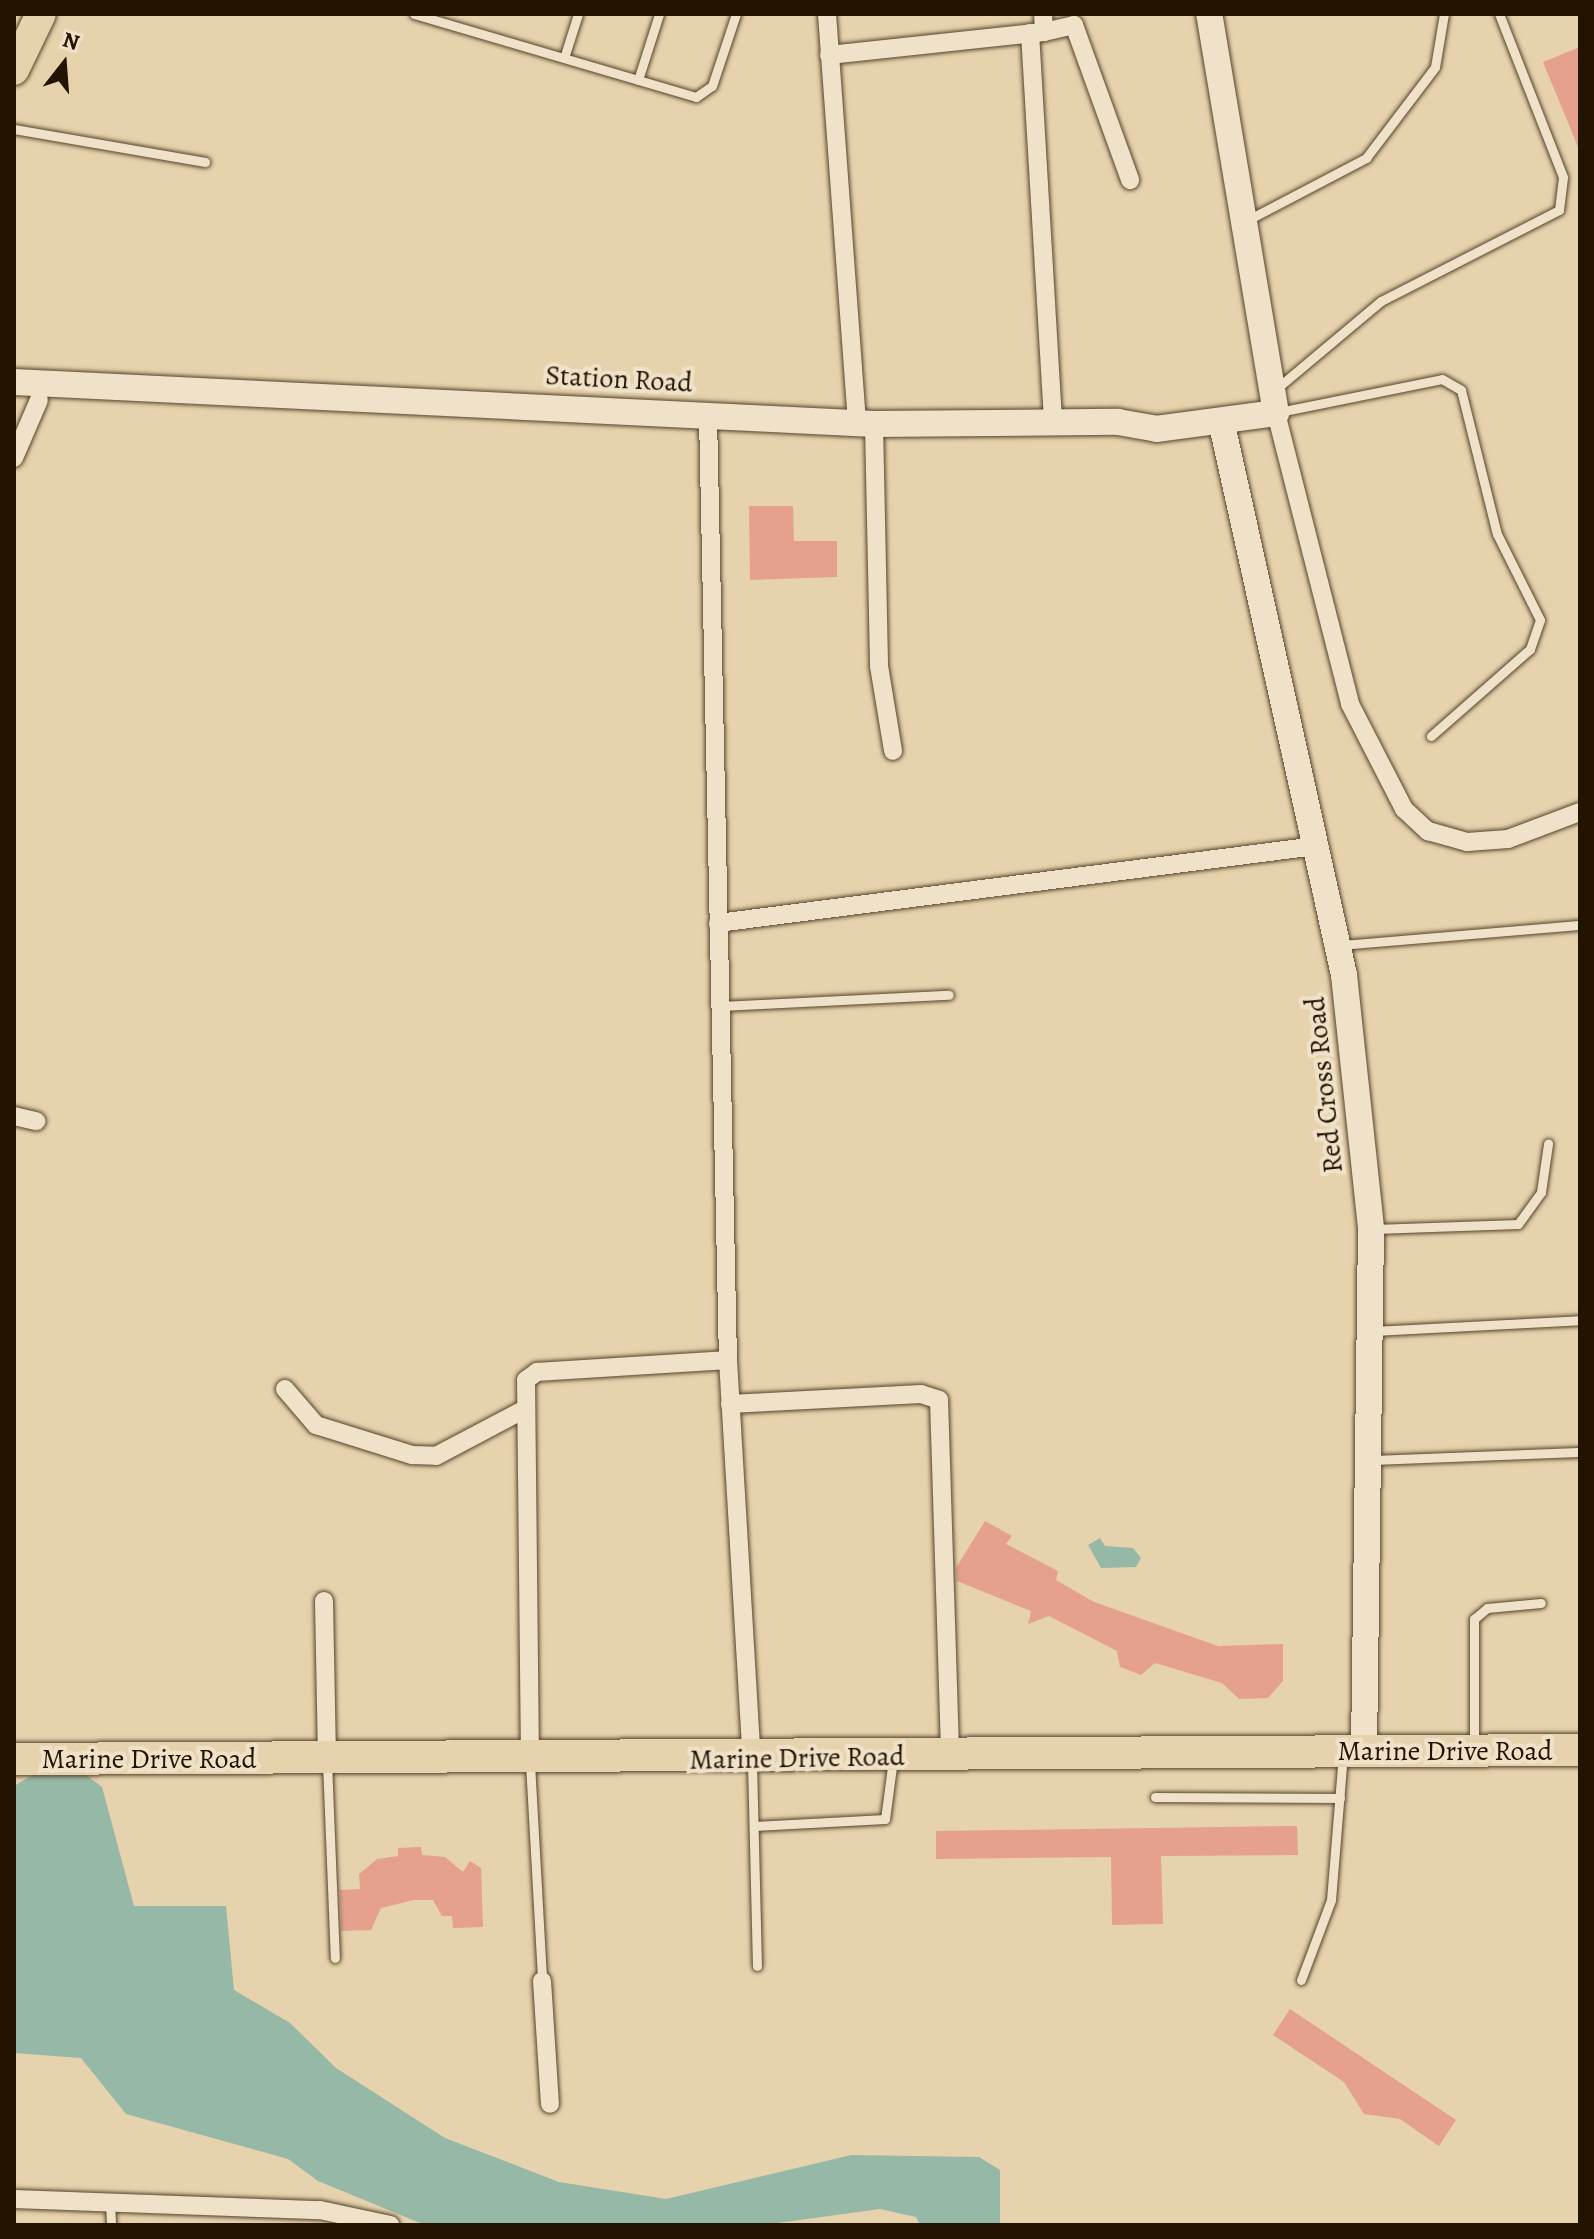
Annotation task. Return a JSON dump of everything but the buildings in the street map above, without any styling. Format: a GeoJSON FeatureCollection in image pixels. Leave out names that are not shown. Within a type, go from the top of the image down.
{"type":"FeatureCollection","features":[{"type":"Feature","properties":{"kind":"highway","name":"Marine Drive Road"},"geometry":{"type":"LineString","coordinates":[[14,1759],[117,1756],[327,1762],[1580,1750]]}},
{"type":"Feature","properties":{"kind":"main road"},"geometry":{"type":"LineString","coordinates":[[14,70],[41,14]]}},
{"type":"Feature","properties":{"kind":"main road"},"geometry":{"type":"LineString","coordinates":[[1209,14],[1273,404]]}},
{"type":"Feature","properties":{"kind":"main road","name":"Station Road"},"geometry":{"type":"LineString","coordinates":[[14,382],[707,424],[869,428],[1053,422],[1156,429],[1222,425],[1273,404]]}},
{"type":"Feature","properties":{"kind":"main road"},"geometry":{"type":"LineString","coordinates":[[27,399],[707,424]]}},
{"type":"Feature","properties":{"kind":"main road","name":"Red Cross Road"},"geometry":{"type":"LineString","coordinates":[[1222,425],[1338,946],[1371,1229],[1367,1460],[1353,1752]]}},
{"type":"Feature","properties":{"kind":"main road"},"geometry":{"type":"LineString","coordinates":[[869,428],[1116,439],[1156,429]]}},
{"type":"Feature","properties":{"kind":"street"},"geometry":{"type":"LineString","coordinates":[[827,14],[869,428],[879,666],[893,751]]}},
{"type":"Feature","properties":{"kind":"street"},"geometry":{"type":"LineString","coordinates":[[829,55],[1039,26],[1074,25],[1130,180]]}},
{"type":"Feature","properties":{"kind":"street"},"geometry":{"type":"LineString","coordinates":[[1039,26],[1053,422]]}},
{"type":"Feature","properties":{"kind":"street"},"geometry":{"type":"LineString","coordinates":[[14,458],[27,399]]}},
{"type":"Feature","properties":{"kind":"street"},"geometry":{"type":"LineString","coordinates":[[1273,404],[1350,704],[1404,809],[1428,831],[1467,842],[1508,839],[1580,812]]}},
{"type":"Feature","properties":{"kind":"street"},"geometry":{"type":"LineString","coordinates":[[707,424],[728,1360],[752,1759]]}},
{"type":"Feature","properties":{"kind":"street"},"geometry":{"type":"LineString","coordinates":[[718,923],[1316,846]]}},
{"type":"Feature","properties":{"kind":"street"},"geometry":{"type":"LineString","coordinates":[[14,1116],[36,1121]]}},
{"type":"Feature","properties":{"kind":"street"},"geometry":{"type":"LineString","coordinates":[[530,1760],[526,1380],[537,1372],[728,1360]]}},
{"type":"Feature","properties":{"kind":"street"},"geometry":{"type":"LineString","coordinates":[[285,1389],[316,1425],[412,1455],[436,1456],[525,1409]]}},
{"type":"Feature","properties":{"kind":"street"},"geometry":{"type":"LineString","coordinates":[[730,1404],[921,1394],[939,1400],[950,1756]]}},
{"type":"Feature","properties":{"kind":"street"},"geometry":{"type":"LineString","coordinates":[[324,1601],[327,1762]]}},
{"type":"Feature","properties":{"kind":"street"},"geometry":{"type":"LineString","coordinates":[[542,1981],[550,2104]]}},
{"type":"Feature","properties":{"kind":"street"},"geometry":{"type":"LineString","coordinates":[[14,2199],[110,2203],[390,2225]]}},
{"type":"Feature","properties":{"kind":"lane"},"geometry":{"type":"LineString","coordinates":[[414,14],[438,17],[638,80],[704,95],[736,14]]}},
{"type":"Feature","properties":{"kind":"lane"},"geometry":{"type":"LineString","coordinates":[[564,58],[578,14]]}},
{"type":"Feature","properties":{"kind":"lane"},"geometry":{"type":"LineString","coordinates":[[638,80],[659,14]]}},
{"type":"Feature","properties":{"kind":"lane"},"geometry":{"type":"LineString","coordinates":[[1241,223],[1366,158],[1410,109],[1435,67],[1444,14]]}},
{"type":"Feature","properties":{"kind":"lane"},"geometry":{"type":"LineString","coordinates":[[1273,404],[1381,301],[1559,210],[1563,177],[1499,14]]}},
{"type":"Feature","properties":{"kind":"lane"},"geometry":{"type":"LineString","coordinates":[[14,129],[205,162]]}},
{"type":"Feature","properties":{"kind":"lane"},"geometry":{"type":"LineString","coordinates":[[1273,404],[1442,379],[1461,390],[1497,534],[1540,620],[1530,649],[1431,736]]}},
{"type":"Feature","properties":{"kind":"lane"},"geometry":{"type":"LineString","coordinates":[[1338,946],[1580,925]]}},
{"type":"Feature","properties":{"kind":"lane"},"geometry":{"type":"LineString","coordinates":[[720,1006],[949,995]]}},
{"type":"Feature","properties":{"kind":"lane"},"geometry":{"type":"LineString","coordinates":[[1371,1229],[1518,1224],[1541,1192],[1548,1144]]}},
{"type":"Feature","properties":{"kind":"lane"},"geometry":{"type":"LineString","coordinates":[[1369,1331],[1580,1320]]}},
{"type":"Feature","properties":{"kind":"lane"},"geometry":{"type":"LineString","coordinates":[[1367,1460],[1580,1452]]}},
{"type":"Feature","properties":{"kind":"lane"},"geometry":{"type":"LineString","coordinates":[[1474,1751],[1474,1619],[1487,1608],[1541,1603]]}},
{"type":"Feature","properties":{"kind":"lane"},"geometry":{"type":"LineString","coordinates":[[1301,1980],[1331,1900],[1340,1798],[1353,1752]]}},
{"type":"Feature","properties":{"kind":"lane"},"geometry":{"type":"LineString","coordinates":[[754,1826],[885,1819],[893,1757]]}},
{"type":"Feature","properties":{"kind":"lane"},"geometry":{"type":"LineString","coordinates":[[752,1759],[757,1966]]}},
{"type":"Feature","properties":{"kind":"lane"},"geometry":{"type":"LineString","coordinates":[[530,1760],[542,1981]]}},
{"type":"Feature","properties":{"kind":"lane"},"geometry":{"type":"LineString","coordinates":[[327,1762],[335,1958]]}},
{"type":"Feature","properties":{"kind":"lane"},"geometry":{"type":"LineString","coordinates":[[1155,1797],[1340,1798]]}},
{"type":"Feature","properties":{"kind":"lane"},"geometry":{"type":"LineString","coordinates":[[110,2203],[111,2225]]}},
{"type":"Feature","properties":{"kind":"shaded area"},"geometry":{"type":"Polygon","coordinates":[[[1100,1538],[1105,1546],[1133,1548],[1141,1558],[1136,1567],[1101,1568],[1088,1545],[1100,1538]]]}},
{"type":"Feature","properties":{"kind":"shaded area"},"geometry":{"type":"Polygon","coordinates":[[[49,1765],[78,1769],[102,1787],[134,1906],[226,1906],[234,1990],[290,2023],[336,2068],[445,2138],[559,2182],[666,2199],[851,2155],[979,2157],[1000,2170],[1000,2225],[920,2225],[916,2217],[880,2209],[763,2225],[425,2225],[318,2181],[288,2159],[126,2114],[81,2058],[14,2053],[14,1786],[49,1765]]]}}]}
